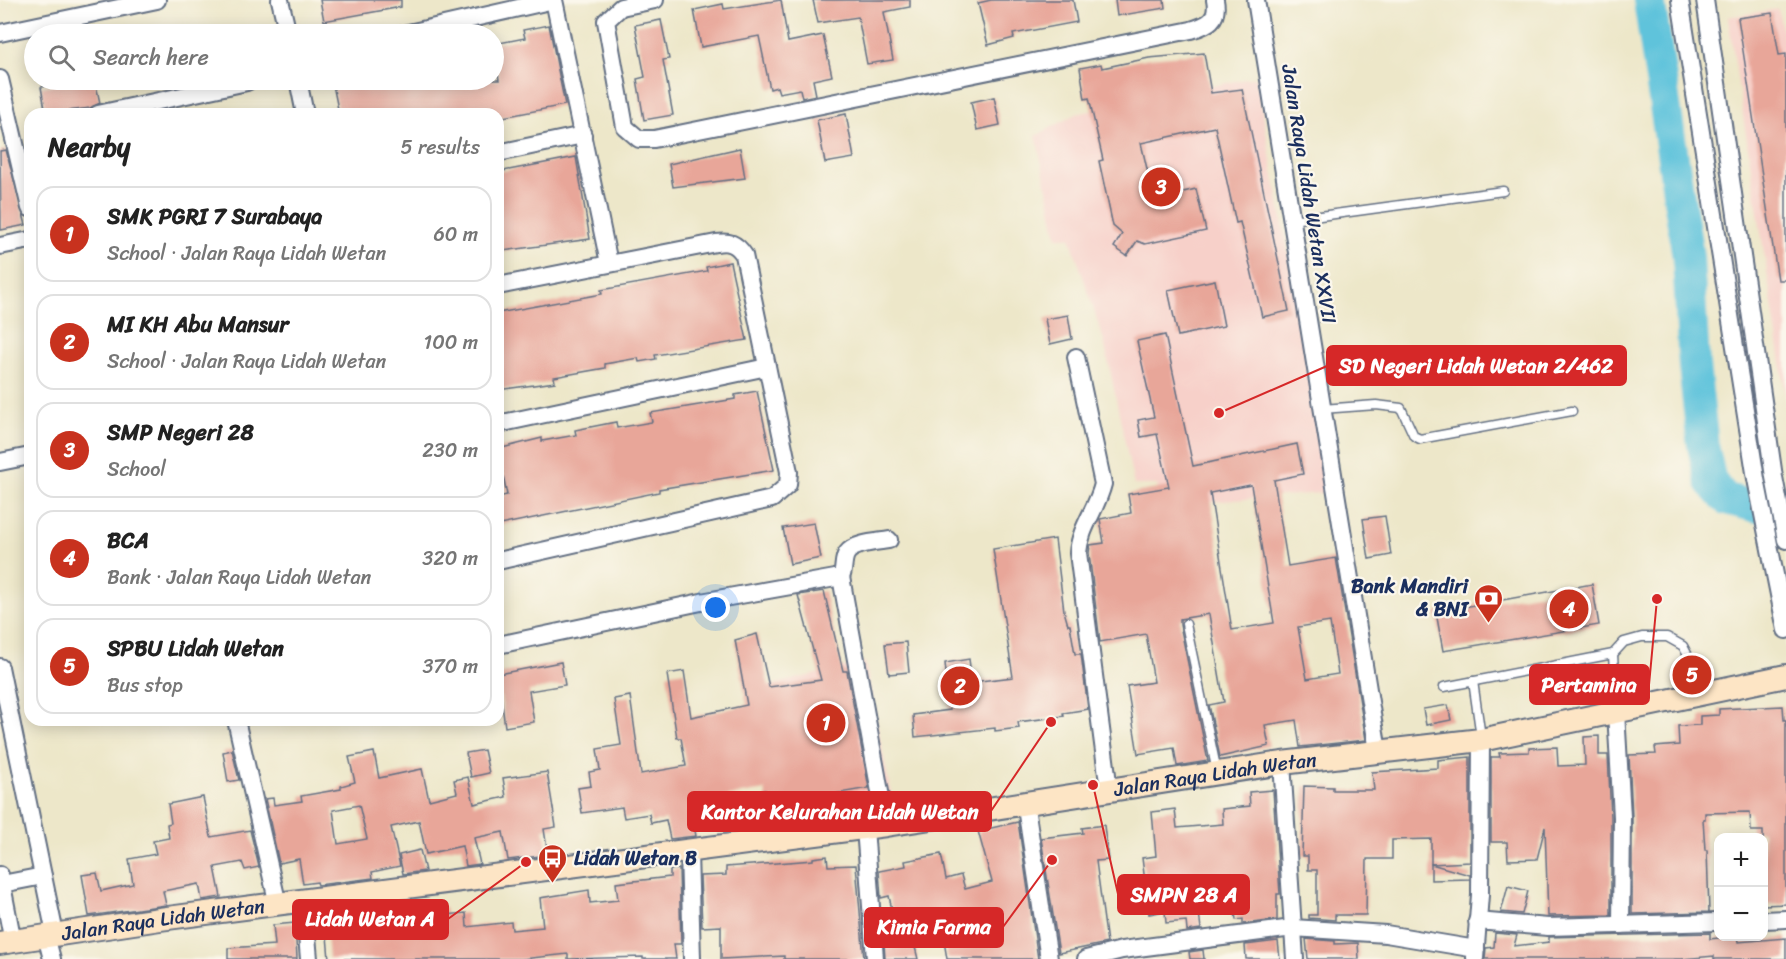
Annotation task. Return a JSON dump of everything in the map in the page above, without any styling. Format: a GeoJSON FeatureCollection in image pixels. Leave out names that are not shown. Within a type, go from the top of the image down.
{"type":"FeatureCollection","features":[{"type":"Feature","properties":{"kind":"main road","name":"Jalan Raya Lidah Wetan"},"geometry":{"type":"LineString","coordinates":[[6,942],[876,827],[1025,801],[1282,762],[1481,740],[1786,676]]}},
{"type":"Feature","properties":{"kind":"street"},"geometry":{"type":"LineString","coordinates":[[43,24],[157,0]]}},
{"type":"Feature","properties":{"kind":"street"},"geometry":{"type":"LineString","coordinates":[[280,0],[286,24]]}},
{"type":"Feature","properties":{"kind":"street"},"geometry":{"type":"LineString","coordinates":[[448,24],[554,0],[609,263]]}},
{"type":"Feature","properties":{"kind":"street"},"geometry":{"type":"LineString","coordinates":[[655,0],[621,7],[606,21],[625,127],[639,139],[654,140],[1191,30],[1214,19],[1218,12],[1215,0]]}},
{"type":"Feature","properties":{"kind":"street","name":"Jalan Raya Lidah Wetan XXVII"},"geometry":{"type":"LineString","coordinates":[[1256,0],[1378,751]]}},
{"type":"Feature","properties":{"kind":"street"},"geometry":{"type":"LineString","coordinates":[[1680,0],[1756,479],[1773,518],[1786,540]]}},
{"type":"Feature","properties":{"kind":"street"},"geometry":{"type":"LineString","coordinates":[[1705,0],[1770,444],[1774,477],[1773,518],[1786,630]]}},
{"type":"Feature","properties":{"kind":"street"},"geometry":{"type":"LineString","coordinates":[[0,33],[24,28]]}},
{"type":"Feature","properties":{"kind":"street"},"geometry":{"type":"LineString","coordinates":[[1688,47],[1713,44]]}},
{"type":"Feature","properties":{"kind":"street"},"geometry":{"type":"LineString","coordinates":[[0,79],[22,130],[24,150]]}},
{"type":"Feature","properties":{"kind":"street"},"geometry":{"type":"LineString","coordinates":[[126,108],[210,90]]}},
{"type":"Feature","properties":{"kind":"street"},"geometry":{"type":"LineString","coordinates":[[300,90],[304,108]]}},
{"type":"Feature","properties":{"kind":"street"},"geometry":{"type":"LineString","coordinates":[[504,152],[583,135]]}},
{"type":"Feature","properties":{"kind":"street"},"geometry":{"type":"LineString","coordinates":[[0,246],[24,241]]}},
{"type":"Feature","properties":{"kind":"street"},"geometry":{"type":"LineString","coordinates":[[504,285],[728,241],[738,246],[744,255],[789,472],[788,485],[782,493],[772,499],[504,560]]}},
{"type":"Feature","properties":{"kind":"street"},"geometry":{"type":"LineString","coordinates":[[1076,357],[1102,484],[1099,499],[1084,525],[1078,553],[1109,790]]}},
{"type":"Feature","properties":{"kind":"street"},"geometry":{"type":"LineString","coordinates":[[504,423],[767,367]]}},
{"type":"Feature","properties":{"kind":"street"},"geometry":{"type":"LineString","coordinates":[[1751,450],[1770,444]]}},
{"type":"Feature","properties":{"kind":"street"},"geometry":{"type":"LineString","coordinates":[[0,462],[24,457]]}},
{"type":"Feature","properties":{"kind":"street"},"geometry":{"type":"LineString","coordinates":[[875,959],[876,827],[841,577],[846,554],[864,544],[889,540]]}},
{"type":"Feature","properties":{"kind":"street"},"geometry":{"type":"LineString","coordinates":[[504,644],[701,602],[841,577]]}},
{"type":"Feature","properties":{"kind":"street"},"geometry":{"type":"LineString","coordinates":[[0,667],[43,876],[52,959]]}},
{"type":"Feature","properties":{"kind":"street"},"geometry":{"type":"LineString","coordinates":[[1616,712],[1622,817],[1621,925]]}},
{"type":"Feature","properties":{"kind":"street"},"geometry":{"type":"LineString","coordinates":[[237,726],[279,905]]}},
{"type":"Feature","properties":{"kind":"street"},"geometry":{"type":"LineString","coordinates":[[1086,959],[1122,950],[1293,928],[1386,934],[1475,954],[1480,895],[1481,740]]}},
{"type":"Feature","properties":{"kind":"street"},"geometry":{"type":"LineString","coordinates":[[1282,762],[1295,959]]}},
{"type":"Feature","properties":{"kind":"street"},"geometry":{"type":"LineString","coordinates":[[1025,801],[1049,959]]}},
{"type":"Feature","properties":{"kind":"street"},"geometry":{"type":"LineString","coordinates":[[689,852],[692,959]]}},
{"type":"Feature","properties":{"kind":"street"},"geometry":{"type":"LineString","coordinates":[[6,942],[1,879],[43,876]]}},
{"type":"Feature","properties":{"kind":"street"},"geometry":{"type":"LineString","coordinates":[[303,901],[309,959]]}},
{"type":"Feature","properties":{"kind":"street"},"geometry":{"type":"LineString","coordinates":[[1768,920],[1786,919]]}},
{"type":"Feature","properties":{"kind":"street"},"geometry":{"type":"LineString","coordinates":[[1477,921],[1548,927],[1714,922]]}},
{"type":"Feature","properties":{"kind":"lane"},"geometry":{"type":"LineString","coordinates":[[1291,220],[1503,191]]}},
{"type":"Feature","properties":{"kind":"lane"},"geometry":{"type":"LineString","coordinates":[[1322,409],[1376,405],[1401,408],[1414,436],[1420,439],[1572,411]]}},
{"type":"Feature","properties":{"kind":"lane"},"geometry":{"type":"LineString","coordinates":[[1186,624],[1217,772]]}},
{"type":"Feature","properties":{"kind":"lane"},"geometry":{"type":"LineString","coordinates":[[1444,687],[1613,654],[1624,642],[1642,637],[1667,637],[1683,646],[1708,693]]}},
{"type":"Feature","properties":{"kind":"lane"},"geometry":{"type":"LineString","coordinates":[[1613,654],[1616,712]]}},
{"type":"Feature","properties":{"kind":"lane"},"geometry":{"type":"LineString","coordinates":[[1473,681],[1481,740]]}},
{"type":"Feature","properties":{"kind":"shaded area"},"geometry":{"type":"Polygon","coordinates":[[[1778,9],[1786,50],[1786,396],[1728,17],[1778,9]]]}},
{"type":"Feature","properties":{"kind":"shaded area"},"geometry":{"type":"Polygon","coordinates":[[[1256,77],[1332,492],[1161,506],[1157,485],[1134,485],[1104,341],[1070,237],[1057,237],[1036,136],[1076,114],[1256,77]]]}},
{"type":"Feature","properties":{"kind":"shaded area"},"geometry":{"type":"Polygon","coordinates":[[[865,662],[895,814],[807,829],[796,761],[768,686],[865,662]]]}},
{"type":"Feature","properties":{"kind":"building"},"geometry":{"type":"Polygon","coordinates":[[[320,0],[401,0],[401,7],[324,21],[320,0]]]}},
{"type":"Feature","properties":{"kind":"building"},"geometry":{"type":"Polygon","coordinates":[[[781,0],[788,42],[823,35],[832,76],[813,80],[816,95],[802,98],[800,89],[779,93],[777,87],[770,89],[759,36],[701,47],[694,10],[723,4],[724,9],[781,0]]]}},
{"type":"Feature","properties":{"kind":"building"},"geometry":{"type":"Polygon","coordinates":[[[813,0],[910,0],[910,7],[884,12],[893,60],[867,64],[858,17],[818,23],[813,0]]]}},
{"type":"Feature","properties":{"kind":"building"},"geometry":{"type":"Polygon","coordinates":[[[991,0],[1073,0],[1077,22],[1013,34],[1014,38],[988,45],[978,3],[991,0]]]}},
{"type":"Feature","properties":{"kind":"building"},"geometry":{"type":"Polygon","coordinates":[[[1115,0],[1164,0],[1165,8],[1117,16],[1115,0]]]}},
{"type":"Feature","properties":{"kind":"building"},"geometry":{"type":"Polygon","coordinates":[[[1772,13],[1779,55],[1786,54],[1786,280],[1778,280],[1738,18],[1772,13]]]}},
{"type":"Feature","properties":{"kind":"building"},"geometry":{"type":"Polygon","coordinates":[[[661,20],[669,59],[663,60],[673,115],[644,120],[637,79],[645,77],[635,25],[661,20]]]}},
{"type":"Feature","properties":{"kind":"building"},"geometry":{"type":"Polygon","coordinates":[[[549,25],[565,105],[504,117],[504,108],[338,108],[334,90],[504,90],[504,42],[525,38],[523,30],[549,25]]]}},
{"type":"Feature","properties":{"kind":"building"},"geometry":{"type":"Polygon","coordinates":[[[1204,53],[1211,93],[1242,89],[1289,311],[1262,317],[1240,222],[1236,223],[1215,127],[1141,143],[1154,199],[1196,189],[1206,231],[1145,244],[1137,241],[1127,256],[1114,247],[1122,234],[1113,226],[1099,161],[1103,160],[1089,98],[1085,99],[1080,68],[1101,64],[1102,68],[1149,58],[1204,53]]]}},
{"type":"Feature","properties":{"kind":"building"},"geometry":{"type":"Polygon","coordinates":[[[42,90],[97,90],[100,103],[90,108],[45,108],[42,90]]]}},
{"type":"Feature","properties":{"kind":"building"},"geometry":{"type":"Polygon","coordinates":[[[994,97],[1000,125],[977,130],[971,102],[994,97]]]}},
{"type":"Feature","properties":{"kind":"building"},"geometry":{"type":"Polygon","coordinates":[[[846,114],[854,158],[825,163],[817,120],[846,114]]]}},
{"type":"Feature","properties":{"kind":"building"},"geometry":{"type":"Polygon","coordinates":[[[740,148],[745,178],[673,187],[669,164],[740,148]]]}},
{"type":"Feature","properties":{"kind":"building"},"geometry":{"type":"Polygon","coordinates":[[[6,150],[24,218],[24,225],[1,230],[0,151],[6,150]]]}},
{"type":"Feature","properties":{"kind":"building"},"geometry":{"type":"Polygon","coordinates":[[[576,157],[590,239],[504,251],[504,171],[576,157]]]}},
{"type":"Feature","properties":{"kind":"building"},"geometry":{"type":"Polygon","coordinates":[[[730,262],[747,340],[655,355],[656,359],[639,362],[638,358],[605,364],[605,368],[554,377],[555,382],[504,389],[504,312],[602,294],[601,290],[707,271],[706,267],[730,262]]]}},
{"type":"Feature","properties":{"kind":"building"},"geometry":{"type":"Polygon","coordinates":[[[1215,280],[1224,326],[1178,336],[1168,290],[1215,280]]]}},
{"type":"Feature","properties":{"kind":"building"},"geometry":{"type":"Polygon","coordinates":[[[1068,315],[1072,339],[1050,344],[1045,319],[1068,315]]]}},
{"type":"Feature","properties":{"kind":"building"},"geometry":{"type":"Polygon","coordinates":[[[1165,335],[1193,466],[1297,444],[1303,474],[1274,480],[1288,566],[1336,558],[1366,740],[1300,747],[1296,720],[1265,725],[1269,746],[1220,757],[1209,705],[1224,702],[1209,614],[1180,619],[1208,761],[1177,766],[1174,748],[1138,754],[1127,686],[1154,682],[1146,634],[1100,642],[1089,553],[1090,545],[1104,543],[1100,519],[1131,513],[1128,494],[1169,487],[1157,434],[1141,437],[1138,420],[1154,417],[1137,341],[1165,335]],[[1251,485],[1210,493],[1232,630],[1274,623],[1251,485]],[[1330,622],[1298,627],[1307,679],[1338,674],[1330,622]]]}},
{"type":"Feature","properties":{"kind":"building"},"geometry":{"type":"Polygon","coordinates":[[[757,391],[774,470],[659,489],[659,492],[504,524],[504,496],[507,495],[504,480],[504,448],[542,438],[542,441],[576,435],[575,430],[616,422],[617,428],[652,422],[650,413],[735,399],[735,395],[757,391]]]}},
{"type":"Feature","properties":{"kind":"building"},"geometry":{"type":"Polygon","coordinates":[[[1385,516],[1391,555],[1369,559],[1363,519],[1385,516]]]}},
{"type":"Feature","properties":{"kind":"building"},"geometry":{"type":"Polygon","coordinates":[[[814,523],[821,558],[790,564],[783,528],[814,523]]]}},
{"type":"Feature","properties":{"kind":"building"},"geometry":{"type":"Polygon","coordinates":[[[1055,539],[1064,611],[1068,625],[1070,625],[1075,654],[1081,654],[1088,709],[1063,713],[1064,716],[1018,722],[1019,728],[995,731],[995,728],[915,737],[913,715],[950,710],[945,663],[969,659],[972,682],[1013,677],[993,549],[1055,539]]]}},
{"type":"Feature","properties":{"kind":"building","name":"Bank Mandiri & BNI"},"geometry":{"type":"Polygon","coordinates":[[[1592,584],[1599,625],[1443,651],[1436,612],[1592,584]]]}},
{"type":"Feature","properties":{"kind":"building"},"geometry":{"type":"Polygon","coordinates":[[[824,591],[843,671],[847,671],[869,788],[828,795],[830,806],[769,817],[765,790],[690,803],[696,836],[670,839],[666,820],[651,823],[649,814],[624,818],[622,807],[582,813],[578,788],[591,786],[589,772],[600,770],[597,749],[621,745],[614,699],[630,696],[641,774],[686,766],[681,738],[677,738],[667,674],[684,671],[691,717],[747,705],[735,640],[757,634],[769,687],[821,680],[798,595],[824,591]]]}},
{"type":"Feature","properties":{"kind":"building"},"geometry":{"type":"Polygon","coordinates":[[[906,642],[909,672],[889,674],[885,644],[906,642]]]}},
{"type":"Feature","properties":{"kind":"building"},"geometry":{"type":"Polygon","coordinates":[[[561,662],[565,685],[529,691],[534,722],[505,727],[504,673],[561,662]]]}},
{"type":"Feature","properties":{"kind":"building"},"geometry":{"type":"Polygon","coordinates":[[[1448,705],[1451,720],[1426,725],[1423,709],[1448,705]]]}},
{"type":"Feature","properties":{"kind":"building"},"geometry":{"type":"Polygon","coordinates":[[[1783,706],[1784,720],[1786,720],[1786,904],[1768,905],[1768,833],[1751,831],[1750,812],[1705,813],[1705,819],[1703,819],[1705,850],[1707,850],[1709,912],[1632,914],[1632,817],[1629,755],[1656,754],[1655,747],[1679,745],[1678,726],[1700,725],[1700,716],[1719,715],[1719,709],[1783,706]]]}},
{"type":"Feature","properties":{"kind":"building"},"geometry":{"type":"Polygon","coordinates":[[[1599,736],[1599,755],[1608,755],[1611,817],[1611,915],[1548,916],[1545,827],[1537,859],[1508,860],[1507,842],[1491,842],[1491,757],[1500,757],[1499,753],[1529,752],[1529,748],[1557,747],[1558,766],[1585,765],[1584,737],[1599,736]]]}},
{"type":"Feature","properties":{"kind":"building"},"geometry":{"type":"Polygon","coordinates":[[[232,750],[239,780],[228,782],[223,752],[232,750]]]}},
{"type":"Feature","properties":{"kind":"building"},"geometry":{"type":"Polygon","coordinates":[[[484,750],[489,773],[471,777],[466,753],[484,750]]]}},
{"type":"Feature","properties":{"kind":"building"},"geometry":{"type":"Polygon","coordinates":[[[374,752],[379,778],[422,769],[429,800],[457,793],[454,780],[468,777],[474,804],[506,797],[503,778],[547,772],[556,827],[544,829],[548,855],[508,860],[503,832],[474,838],[480,864],[466,866],[462,846],[426,854],[419,821],[391,827],[400,866],[372,872],[373,878],[318,885],[317,882],[303,884],[299,859],[279,863],[265,799],[273,798],[274,805],[302,801],[301,796],[341,789],[341,786],[355,782],[349,757],[374,752]],[[359,805],[333,810],[338,844],[367,839],[359,805]]]}},
{"type":"Feature","properties":{"kind":"building"},"geometry":{"type":"Polygon","coordinates":[[[1470,757],[1470,862],[1431,864],[1431,839],[1392,840],[1392,859],[1367,859],[1366,915],[1335,915],[1335,920],[1309,918],[1309,915],[1317,915],[1317,870],[1308,870],[1308,856],[1302,856],[1304,786],[1333,787],[1333,790],[1374,790],[1372,772],[1438,768],[1438,760],[1470,757]]]}},
{"type":"Feature","properties":{"kind":"building"},"geometry":{"type":"Polygon","coordinates":[[[1273,790],[1280,894],[1277,894],[1277,920],[1243,924],[1243,919],[1236,920],[1233,895],[1229,896],[1229,892],[1197,895],[1201,929],[1187,931],[1186,921],[1166,923],[1165,911],[1149,914],[1142,858],[1156,856],[1152,812],[1175,809],[1177,828],[1223,824],[1222,809],[1250,806],[1249,792],[1273,790]]]}},
{"type":"Feature","properties":{"kind":"building"},"geometry":{"type":"Polygon","coordinates":[[[203,797],[211,837],[250,830],[259,867],[245,870],[242,862],[215,867],[221,897],[202,900],[199,884],[163,891],[166,905],[89,916],[82,875],[97,873],[101,891],[133,884],[129,859],[156,854],[153,841],[169,838],[167,824],[171,823],[168,804],[203,797]]]}},
{"type":"Feature","properties":{"kind":"building"},"geometry":{"type":"Polygon","coordinates":[[[1018,822],[1038,959],[947,959],[942,929],[912,935],[918,959],[885,959],[883,926],[895,924],[889,896],[881,898],[879,871],[906,866],[905,861],[941,854],[946,879],[961,875],[965,889],[992,882],[978,831],[1018,822]]]}},
{"type":"Feature","properties":{"kind":"building"},"geometry":{"type":"Polygon","coordinates":[[[1104,825],[1108,860],[1096,861],[1107,943],[1059,953],[1041,838],[1083,833],[1082,828],[1104,825]]]}},
{"type":"Feature","properties":{"kind":"building"},"geometry":{"type":"Polygon","coordinates":[[[420,850],[425,871],[403,874],[399,855],[420,850]]]}},
{"type":"Feature","properties":{"kind":"building"},"geometry":{"type":"Polygon","coordinates":[[[827,856],[828,866],[856,865],[864,959],[784,959],[784,956],[721,959],[721,926],[702,927],[700,876],[726,875],[726,867],[813,860],[813,858],[827,856]]]}},
{"type":"Feature","properties":{"kind":"building"},"geometry":{"type":"Polygon","coordinates":[[[1431,864],[1470,875],[1470,879],[1431,880],[1431,864]]]}},
{"type":"Feature","properties":{"kind":"building"},"geometry":{"type":"Polygon","coordinates":[[[679,869],[681,944],[674,944],[676,959],[643,959],[643,957],[568,959],[568,954],[522,959],[329,959],[326,924],[372,920],[372,918],[445,907],[446,915],[466,913],[467,927],[511,922],[512,930],[543,927],[540,898],[589,890],[590,903],[618,900],[616,883],[670,877],[670,870],[679,869]]]}},
{"type":"Feature","properties":{"kind":"building"},"geometry":{"type":"Polygon","coordinates":[[[1508,886],[1528,891],[1522,914],[1501,912],[1508,886]]]}},
{"type":"Feature","properties":{"kind":"building"},"geometry":{"type":"Polygon","coordinates":[[[295,923],[297,959],[228,959],[228,948],[275,945],[273,925],[295,923]]]}},
{"type":"Feature","properties":{"kind":"building"},"geometry":{"type":"Polygon","coordinates":[[[1495,933],[1517,935],[1514,946],[1549,942],[1549,937],[1710,933],[1710,939],[1714,939],[1714,941],[1768,941],[1786,938],[1786,959],[1714,959],[1714,956],[1682,959],[1485,959],[1486,948],[1494,947],[1495,933]]]}},
{"type":"Feature","properties":{"kind":"building"},"geometry":{"type":"Polygon","coordinates":[[[1306,939],[1335,941],[1335,944],[1358,943],[1359,959],[1308,959],[1306,939]]]}},
{"type":"Feature","properties":{"kind":"building"},"geometry":{"type":"Polygon","coordinates":[[[1278,941],[1280,959],[1246,959],[1245,945],[1278,941]]]}},
{"type":"Feature","properties":{"kind":"building"},"geometry":{"type":"Polygon","coordinates":[[[1203,950],[1204,959],[1190,959],[1189,952],[1203,950]]]}},
{"type":"Feature","properties":{"kind":"waterway"},"geometry":{"type":"LineString","coordinates":[[1649,0],[1688,257],[1694,366],[1703,446],[1711,482],[1726,499],[1758,507],[1786,502]]}},
{"type":"Feature","properties":{"kind":"place","name":"SMP Negeri 28"},"geometry":{"type":"Point","coordinates":[1161,187]}},
{"type":"Feature","properties":{"kind":"place","name":"SD Negeri Lidah Wetan 2/462"},"geometry":{"type":"Point","coordinates":[1219,413]}},
{"type":"Feature","properties":{"kind":"place","name":"Pertamina"},"geometry":{"type":"Point","coordinates":[1657,599]}},
{"type":"Feature","properties":{"kind":"place","name":"BCA"},"geometry":{"type":"Point","coordinates":[1569,609]}},
{"type":"Feature","properties":{"kind":"place","name":"Bank Mandiri & BNI"},"geometry":{"type":"Point","coordinates":[1489,624]}},
{"type":"Feature","properties":{"kind":"place","name":"SPBU Lidah Wetan"},"geometry":{"type":"Point","coordinates":[1692,675]}},
{"type":"Feature","properties":{"kind":"place","name":"MI KH Abu Mansur"},"geometry":{"type":"Point","coordinates":[960,686]}},
{"type":"Feature","properties":{"kind":"place","name":"Kantor Kelurahan Lidah Wetan"},"geometry":{"type":"Point","coordinates":[1051,722]}},
{"type":"Feature","properties":{"kind":"place","name":"SMK PGRI 7 Surabaya"},"geometry":{"type":"Point","coordinates":[826,723]}},
{"type":"Feature","properties":{"kind":"place","name":"SMPN 28 A"},"geometry":{"type":"Point","coordinates":[1093,785]}},
{"type":"Feature","properties":{"kind":"place","name":"Kimia Farma"},"geometry":{"type":"Point","coordinates":[1052,860]}},
{"type":"Feature","properties":{"kind":"place","name":"Lidah Wetan A"},"geometry":{"type":"Point","coordinates":[526,862]}},
{"type":"Feature","properties":{"kind":"place","name":"Lidah Wetan B"},"geometry":{"type":"Point","coordinates":[553,884]}}]}
